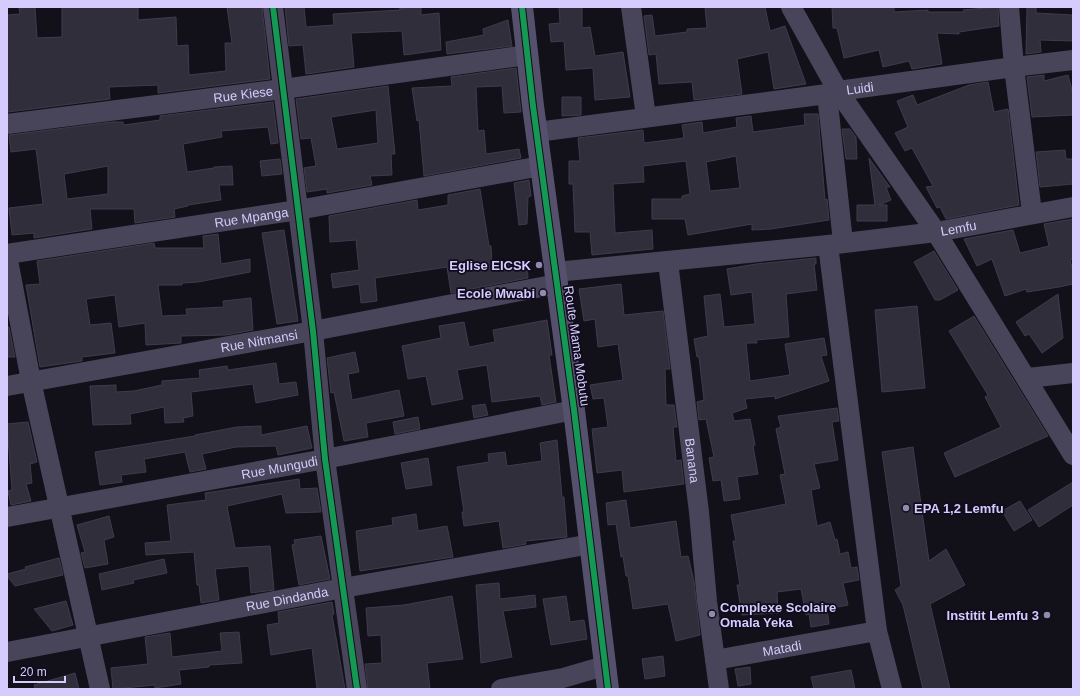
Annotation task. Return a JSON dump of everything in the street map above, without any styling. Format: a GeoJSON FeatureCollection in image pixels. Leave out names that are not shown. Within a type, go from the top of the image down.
{"type":"FeatureCollection","features":[{"type":"Feature","properties":{"kind":"street"},"geometry":{"type":"LineString","coordinates":[[273,7],[313,331],[325,459],[357,689]]}},
{"type":"Feature","properties":{"kind":"street","name":"Route Mama Mobutu"},"geometry":{"type":"LineString","coordinates":[[522,7],[541,166],[591,544],[604,666],[608,689]]}},
{"type":"Feature","properties":{"kind":"street"},"geometry":{"type":"LineString","coordinates":[[630,7],[646,117]]}},
{"type":"Feature","properties":{"kind":"street"},"geometry":{"type":"LineString","coordinates":[[792,7],[832,92],[936,232],[1028,378],[1073,455]]}},
{"type":"Feature","properties":{"kind":"street"},"geometry":{"type":"LineString","coordinates":[[1009,7],[1014,66],[1032,213]]}},
{"type":"Feature","properties":{"kind":"street","name":"Rue Kiese"},"geometry":{"type":"LineString","coordinates":[[7,124],[283,89],[527,55]]}},
{"type":"Feature","properties":{"kind":"street","name":"Luidi"},"geometry":{"type":"LineString","coordinates":[[537,132],[1014,66],[1073,60]]}},
{"type":"Feature","properties":{"kind":"street"},"geometry":{"type":"LineString","coordinates":[[832,92],[836,243],[877,630],[892,689]]}},
{"type":"Feature","properties":{"kind":"street","name":"Rue Mpanga"},"geometry":{"type":"LineString","coordinates":[[7,254],[298,210],[541,166]]}},
{"type":"Feature","properties":{"kind":"street","name":"Lemfu"},"geometry":{"type":"LineString","coordinates":[[836,243],[936,232],[1032,213],[1073,207]]}},
{"type":"Feature","properties":{"kind":"street"},"geometry":{"type":"LineString","coordinates":[[556,278],[668,262],[836,243]]}},
{"type":"Feature","properties":{"kind":"street"},"geometry":{"type":"LineString","coordinates":[[7,254],[31,381],[100,689]]}},
{"type":"Feature","properties":{"kind":"street","name":"Banana"},"geometry":{"type":"LineString","coordinates":[[668,262],[715,660]]}},
{"type":"Feature","properties":{"kind":"street","name":"Rue Nitmansi"},"geometry":{"type":"LineString","coordinates":[[7,386],[313,331],[556,278]]}},
{"type":"Feature","properties":{"kind":"street"},"geometry":{"type":"LineString","coordinates":[[1028,378],[1073,373]]}},
{"type":"Feature","properties":{"kind":"street","name":"Rue Mungudi"},"geometry":{"type":"LineString","coordinates":[[7,517],[60,506],[325,459],[574,410]]}},
{"type":"Feature","properties":{"kind":"street","name":"Rue Dindanda"},"geometry":{"type":"LineString","coordinates":[[7,652],[89,635],[343,588],[591,544]]}},
{"type":"Feature","properties":{"kind":"street","name":"Matadi"},"geometry":{"type":"LineString","coordinates":[[715,660],[877,630]]}},
{"type":"Feature","properties":{"kind":"street"},"geometry":{"type":"LineString","coordinates":[[715,660],[719,689]]}},
{"type":"Feature","properties":{"kind":"street"},"geometry":{"type":"LineString","coordinates":[[500,689],[563,678],[604,666]]}},
{"type":"Feature","properties":{"kind":"building"},"geometry":{"type":"Polygon","coordinates":[[[35,7],[37,38],[62,37],[62,7],[138,7],[138,20],[176,17],[177,46],[188,45],[189,75],[226,71],[225,43],[232,43],[227,7],[262,7],[270,79],[158,93],[158,85],[109,87],[110,99],[8,112],[7,15],[20,14],[19,8],[35,7]]]}},
{"type":"Feature","properties":{"kind":"building"},"geometry":{"type":"Polygon","coordinates":[[[285,7],[304,7],[306,27],[334,25],[333,14],[400,10],[400,8],[421,7],[421,15],[439,13],[441,50],[404,55],[402,31],[351,33],[354,67],[306,74],[303,45],[289,46],[285,7]]]}},
{"type":"Feature","properties":{"kind":"building"},"geometry":{"type":"Polygon","coordinates":[[[559,7],[582,7],[582,28],[590,27],[595,56],[623,52],[630,97],[595,100],[593,68],[566,70],[564,41],[551,42],[549,24],[560,23],[559,7]]]}},
{"type":"Feature","properties":{"kind":"building"},"geometry":{"type":"Polygon","coordinates":[[[705,7],[765,7],[770,31],[785,26],[806,84],[774,89],[768,52],[737,59],[742,94],[694,100],[692,82],[659,84],[656,54],[649,55],[644,16],[652,15],[655,36],[687,32],[687,29],[707,28],[705,7]]]}},
{"type":"Feature","properties":{"kind":"building"},"geometry":{"type":"Polygon","coordinates":[[[832,7],[894,7],[894,12],[928,10],[928,12],[964,12],[963,10],[998,7],[999,26],[959,32],[959,34],[937,33],[942,64],[912,69],[909,61],[883,67],[879,50],[844,58],[837,28],[833,28],[832,7]]]}},
{"type":"Feature","properties":{"kind":"building"},"geometry":{"type":"Polygon","coordinates":[[[1027,7],[1036,7],[1036,13],[1073,15],[1073,41],[1040,40],[1041,52],[1026,54],[1027,7]]]}},
{"type":"Feature","properties":{"kind":"building"},"geometry":{"type":"Polygon","coordinates":[[[508,20],[512,46],[447,54],[446,42],[484,35],[483,29],[508,20]]]}},
{"type":"Feature","properties":{"kind":"building"},"geometry":{"type":"Polygon","coordinates":[[[516,68],[521,112],[504,113],[502,86],[476,87],[478,131],[484,130],[486,154],[519,149],[521,158],[424,176],[419,120],[417,121],[412,88],[452,86],[451,77],[516,68]]]}},
{"type":"Feature","properties":{"kind":"building"},"geometry":{"type":"Polygon","coordinates":[[[1044,75],[1044,81],[1068,75],[1073,94],[1073,115],[1032,117],[1027,77],[1044,75]]]}},
{"type":"Feature","properties":{"kind":"building"},"geometry":{"type":"Polygon","coordinates":[[[988,82],[994,112],[1008,109],[1019,205],[946,219],[940,207],[937,208],[926,187],[933,186],[912,148],[905,151],[895,133],[908,127],[897,101],[913,95],[917,105],[969,85],[988,82]]]}},
{"type":"Feature","properties":{"kind":"building"},"geometry":{"type":"Polygon","coordinates":[[[388,86],[395,154],[391,154],[392,175],[370,176],[372,185],[327,193],[327,189],[307,192],[304,168],[316,166],[311,138],[301,139],[296,99],[388,86]],[[376,110],[331,117],[337,149],[378,143],[376,110]]]}},
{"type":"Feature","properties":{"kind":"building"},"geometry":{"type":"Polygon","coordinates":[[[562,97],[581,97],[581,115],[562,116],[562,97]]]}},
{"type":"Feature","properties":{"kind":"building"},"geometry":{"type":"Polygon","coordinates":[[[273,102],[278,143],[271,144],[268,127],[221,131],[222,137],[183,144],[187,172],[214,167],[232,166],[233,185],[219,185],[221,200],[188,205],[174,209],[175,217],[135,223],[134,209],[90,209],[92,229],[34,238],[34,233],[12,235],[9,208],[43,204],[36,149],[11,152],[9,135],[112,122],[123,122],[124,125],[160,120],[160,116],[273,102]],[[108,166],[64,174],[67,199],[108,194],[108,166]]]}},
{"type":"Feature","properties":{"kind":"building"},"geometry":{"type":"Polygon","coordinates":[[[804,114],[818,114],[825,200],[827,199],[829,220],[771,229],[752,230],[752,224],[688,235],[685,219],[652,219],[652,199],[682,199],[682,196],[690,194],[686,161],[643,166],[644,182],[613,184],[615,233],[652,230],[653,249],[592,255],[590,232],[575,232],[573,184],[569,184],[569,161],[580,161],[578,138],[643,130],[644,143],[684,138],[682,125],[702,122],[703,133],[737,127],[736,118],[751,116],[753,132],[805,125],[804,114]],[[736,156],[706,162],[710,191],[740,188],[736,156]]]}},
{"type":"Feature","properties":{"kind":"building"},"geometry":{"type":"Polygon","coordinates":[[[842,129],[850,129],[856,137],[857,159],[846,159],[842,129]]]}},
{"type":"Feature","properties":{"kind":"building"},"geometry":{"type":"Polygon","coordinates":[[[1065,150],[1066,159],[1073,159],[1073,184],[1040,187],[1036,152],[1065,150]]]}},
{"type":"Feature","properties":{"kind":"building"},"geometry":{"type":"Polygon","coordinates":[[[869,158],[890,187],[886,187],[891,200],[879,205],[887,205],[887,221],[857,221],[857,205],[875,205],[869,158]]]}},
{"type":"Feature","properties":{"kind":"building"},"geometry":{"type":"Polygon","coordinates":[[[280,159],[282,174],[262,176],[260,161],[280,159]]]}},
{"type":"Feature","properties":{"kind":"building"},"geometry":{"type":"Polygon","coordinates":[[[529,180],[531,196],[528,197],[527,224],[519,225],[514,183],[529,180]]]}},
{"type":"Feature","properties":{"kind":"building"},"geometry":{"type":"Polygon","coordinates":[[[480,189],[489,246],[491,246],[492,264],[527,262],[528,278],[451,293],[447,267],[375,278],[377,301],[361,303],[359,284],[333,288],[331,274],[359,270],[356,240],[330,242],[329,216],[417,200],[418,210],[448,205],[448,195],[480,189]]]}},
{"type":"Feature","properties":{"kind":"building"},"geometry":{"type":"Polygon","coordinates":[[[1073,219],[1073,259],[1070,260],[1073,272],[1073,284],[1059,287],[1027,292],[1026,289],[1005,296],[992,259],[977,266],[964,239],[1013,230],[1020,253],[1049,246],[1044,224],[1073,219]]]}},
{"type":"Feature","properties":{"kind":"building"},"geometry":{"type":"Polygon","coordinates":[[[284,230],[298,321],[277,324],[262,233],[284,230]]]}},
{"type":"Feature","properties":{"kind":"building"},"geometry":{"type":"Polygon","coordinates":[[[218,234],[221,264],[250,259],[250,272],[198,282],[182,283],[182,285],[158,285],[162,316],[187,315],[186,309],[224,307],[223,301],[251,298],[253,330],[226,335],[181,336],[181,343],[146,345],[145,323],[119,327],[115,295],[86,299],[90,325],[111,323],[115,353],[82,357],[82,361],[40,367],[26,285],[40,284],[37,261],[154,243],[155,248],[204,248],[203,236],[218,234]]]}},
{"type":"Feature","properties":{"kind":"building"},"geometry":{"type":"Polygon","coordinates":[[[934,251],[958,290],[940,300],[935,300],[914,262],[934,251]]]}},
{"type":"Feature","properties":{"kind":"building"},"geometry":{"type":"Polygon","coordinates":[[[816,258],[816,264],[814,264],[817,290],[786,294],[789,337],[756,340],[757,343],[746,343],[750,381],[790,375],[785,344],[824,338],[827,355],[821,356],[829,381],[775,399],[775,396],[745,399],[747,408],[732,413],[734,421],[750,419],[755,445],[753,446],[758,474],[737,477],[740,499],[724,501],[721,480],[713,481],[709,458],[714,457],[706,419],[699,420],[697,402],[704,400],[699,357],[697,357],[694,339],[708,336],[704,296],[720,294],[724,327],[755,324],[752,292],[731,295],[727,269],[756,264],[816,258]]]}},
{"type":"Feature","properties":{"kind":"building"},"geometry":{"type":"Polygon","coordinates":[[[621,284],[624,315],[663,311],[670,369],[665,369],[666,405],[674,405],[677,427],[673,427],[676,461],[681,460],[684,484],[624,492],[622,470],[597,473],[592,429],[608,427],[604,398],[593,399],[590,385],[623,380],[618,344],[598,347],[595,319],[584,321],[579,289],[621,284]]]}},
{"type":"Feature","properties":{"kind":"building"},"geometry":{"type":"Polygon","coordinates":[[[1058,294],[1063,338],[1042,353],[1029,334],[1025,336],[1016,322],[1058,294]]]}},
{"type":"Feature","properties":{"kind":"building"},"geometry":{"type":"Polygon","coordinates":[[[917,306],[925,388],[882,392],[875,310],[917,306]]]}},
{"type":"Feature","properties":{"kind":"building"},"geometry":{"type":"Polygon","coordinates":[[[974,316],[1048,436],[955,477],[944,453],[1001,427],[985,397],[988,395],[949,331],[974,316]]]}},
{"type":"Feature","properties":{"kind":"building"},"geometry":{"type":"Polygon","coordinates":[[[547,320],[552,355],[549,355],[556,402],[542,405],[540,396],[492,402],[487,365],[457,370],[463,399],[432,405],[426,376],[408,379],[402,346],[441,338],[439,326],[464,322],[469,347],[495,342],[493,330],[547,320]]]}},
{"type":"Feature","properties":{"kind":"building"},"geometry":{"type":"Polygon","coordinates":[[[7,327],[9,327],[15,357],[7,357],[7,327]]]}},
{"type":"Feature","properties":{"kind":"building"},"geometry":{"type":"Polygon","coordinates":[[[355,352],[359,372],[348,374],[352,400],[399,390],[404,416],[366,423],[368,437],[344,441],[334,392],[331,393],[327,358],[355,352]]]}},
{"type":"Feature","properties":{"kind":"building"},"geometry":{"type":"Polygon","coordinates":[[[276,363],[279,384],[296,382],[298,395],[256,403],[253,384],[191,392],[193,416],[183,418],[184,422],[165,423],[164,407],[130,414],[131,424],[93,425],[90,386],[116,385],[116,392],[134,391],[162,385],[162,381],[200,378],[199,370],[227,366],[228,370],[276,363]]]}},
{"type":"Feature","properties":{"kind":"building"},"geometry":{"type":"Polygon","coordinates":[[[485,404],[488,415],[474,418],[472,406],[485,404]]]}},
{"type":"Feature","properties":{"kind":"building"},"geometry":{"type":"Polygon","coordinates":[[[837,408],[839,421],[832,422],[838,460],[814,464],[820,488],[811,490],[817,526],[830,522],[835,540],[837,539],[840,554],[848,552],[851,568],[857,567],[859,580],[843,583],[848,605],[827,609],[829,624],[811,627],[809,614],[806,615],[801,589],[777,592],[778,613],[742,615],[737,585],[740,585],[733,541],[736,541],[731,515],[786,504],[780,475],[785,474],[776,429],[781,427],[778,416],[837,408]]]}},
{"type":"Feature","properties":{"kind":"building"},"geometry":{"type":"Polygon","coordinates":[[[418,417],[420,429],[395,434],[393,422],[418,417]]]}},
{"type":"Feature","properties":{"kind":"building"},"geometry":{"type":"Polygon","coordinates":[[[28,422],[37,462],[30,464],[32,483],[26,484],[31,501],[11,505],[8,491],[12,490],[7,424],[28,422]]]}},
{"type":"Feature","properties":{"kind":"building"},"geometry":{"type":"Polygon","coordinates":[[[261,426],[261,435],[307,426],[312,448],[278,455],[276,446],[236,447],[202,454],[206,469],[190,472],[185,452],[144,459],[146,472],[121,475],[122,482],[100,485],[95,452],[195,436],[237,427],[261,426]]]}},
{"type":"Feature","properties":{"kind":"building"},"geometry":{"type":"Polygon","coordinates":[[[557,440],[567,537],[525,541],[526,544],[503,548],[499,521],[464,526],[462,512],[464,512],[457,467],[489,462],[488,454],[505,452],[507,466],[542,461],[540,443],[557,440]]]}},
{"type":"Feature","properties":{"kind":"building"},"geometry":{"type":"Polygon","coordinates":[[[913,447],[929,561],[946,549],[965,585],[930,604],[950,689],[923,689],[903,605],[895,590],[901,586],[882,452],[913,447]]]}},
{"type":"Feature","properties":{"kind":"building"},"geometry":{"type":"Polygon","coordinates":[[[428,458],[432,485],[406,489],[401,463],[428,458]]]}},
{"type":"Feature","properties":{"kind":"building"},"geometry":{"type":"Polygon","coordinates":[[[299,479],[300,489],[317,488],[321,512],[286,513],[282,494],[227,506],[235,548],[270,546],[274,590],[251,593],[249,566],[215,569],[219,600],[201,603],[199,585],[197,585],[194,552],[146,555],[145,543],[171,541],[167,505],[206,500],[205,493],[299,479]]]}},
{"type":"Feature","properties":{"kind":"building"},"geometry":{"type":"Polygon","coordinates":[[[1073,482],[1073,505],[1039,527],[1028,510],[1073,482]]]}},
{"type":"Feature","properties":{"kind":"building"},"geometry":{"type":"Polygon","coordinates":[[[626,500],[630,528],[676,521],[681,557],[688,556],[694,581],[700,635],[676,641],[668,604],[633,609],[628,576],[626,576],[623,556],[621,557],[616,524],[608,525],[606,503],[626,500]]]}},
{"type":"Feature","properties":{"kind":"building"},"geometry":{"type":"Polygon","coordinates":[[[1020,501],[1032,520],[1014,531],[1002,511],[1020,501]]]}},
{"type":"Feature","properties":{"kind":"building"},"geometry":{"type":"Polygon","coordinates":[[[416,514],[418,531],[447,526],[453,557],[360,571],[356,531],[393,525],[392,518],[416,514]]]}},
{"type":"Feature","properties":{"kind":"building"},"geometry":{"type":"Polygon","coordinates":[[[109,516],[114,537],[104,540],[108,564],[85,568],[81,553],[85,552],[77,525],[109,516]]]}},
{"type":"Feature","properties":{"kind":"building"},"geometry":{"type":"Polygon","coordinates":[[[321,536],[330,579],[299,585],[292,545],[295,544],[294,540],[321,536]]]}},
{"type":"Feature","properties":{"kind":"building"},"geometry":{"type":"Polygon","coordinates":[[[59,558],[63,575],[15,586],[7,576],[7,574],[26,569],[25,567],[59,558]]]}},
{"type":"Feature","properties":{"kind":"building"},"geometry":{"type":"Polygon","coordinates":[[[164,559],[167,573],[133,580],[134,583],[102,590],[99,574],[164,559]]]}},
{"type":"Feature","properties":{"kind":"building"},"geometry":{"type":"Polygon","coordinates":[[[499,583],[500,599],[535,595],[536,607],[503,611],[512,657],[481,663],[476,585],[499,583]]]}},
{"type":"Feature","properties":{"kind":"building"},"geometry":{"type":"Polygon","coordinates":[[[452,596],[463,659],[427,663],[430,689],[368,689],[365,664],[382,663],[381,635],[368,636],[366,608],[404,605],[452,596]]]}},
{"type":"Feature","properties":{"kind":"building"},"geometry":{"type":"Polygon","coordinates":[[[566,596],[570,622],[584,620],[587,639],[551,645],[543,599],[566,596]]]}},
{"type":"Feature","properties":{"kind":"building"},"geometry":{"type":"Polygon","coordinates":[[[66,601],[73,625],[52,631],[34,609],[66,601]]]}},
{"type":"Feature","properties":{"kind":"building"},"geometry":{"type":"Polygon","coordinates":[[[332,602],[334,614],[332,615],[345,689],[317,689],[312,648],[271,655],[267,625],[279,623],[278,612],[332,602]]]}},
{"type":"Feature","properties":{"kind":"building"},"geometry":{"type":"Polygon","coordinates":[[[239,632],[242,663],[209,665],[209,667],[179,670],[181,684],[155,688],[155,685],[113,689],[111,668],[148,664],[145,637],[170,633],[172,657],[222,651],[220,633],[239,632]]]}},
{"type":"Feature","properties":{"kind":"building"},"geometry":{"type":"Polygon","coordinates":[[[663,656],[665,676],[645,679],[642,659],[663,656]]]}},
{"type":"Feature","properties":{"kind":"building"},"geometry":{"type":"Polygon","coordinates":[[[750,667],[751,684],[738,686],[735,669],[750,667]]]}},
{"type":"Feature","properties":{"kind":"building"},"geometry":{"type":"Polygon","coordinates":[[[851,670],[855,689],[814,689],[811,677],[851,670]]]}},
{"type":"Feature","properties":{"kind":"building"},"geometry":{"type":"Polygon","coordinates":[[[75,673],[79,689],[35,689],[34,685],[75,673]]]}},
{"type":"Feature","properties":{"kind":"cycle path"},"geometry":{"type":"LineString","coordinates":[[273,7],[313,331],[325,459],[357,689]]}},
{"type":"Feature","properties":{"kind":"cycle path"},"geometry":{"type":"LineString","coordinates":[[522,7],[533,106],[574,410],[608,689]]}},
{"type":"Feature","properties":{"kind":"place","name":"Eglise EICSK"},"geometry":{"type":"Point","coordinates":[539,265]}},
{"type":"Feature","properties":{"kind":"place","name":"Ecole Mwabi"},"geometry":{"type":"Point","coordinates":[543,293]}},
{"type":"Feature","properties":{"kind":"place","name":"EPA 1,2 Lemfu"},"geometry":{"type":"Point","coordinates":[906,508]}},
{"type":"Feature","properties":{"kind":"place","name":"Complexe Scolaire Omala Yeka"},"geometry":{"type":"Point","coordinates":[712,614]}},
{"type":"Feature","properties":{"kind":"place","name":"Institit Lemfu 3"},"geometry":{"type":"Point","coordinates":[1047,615]}}]}
